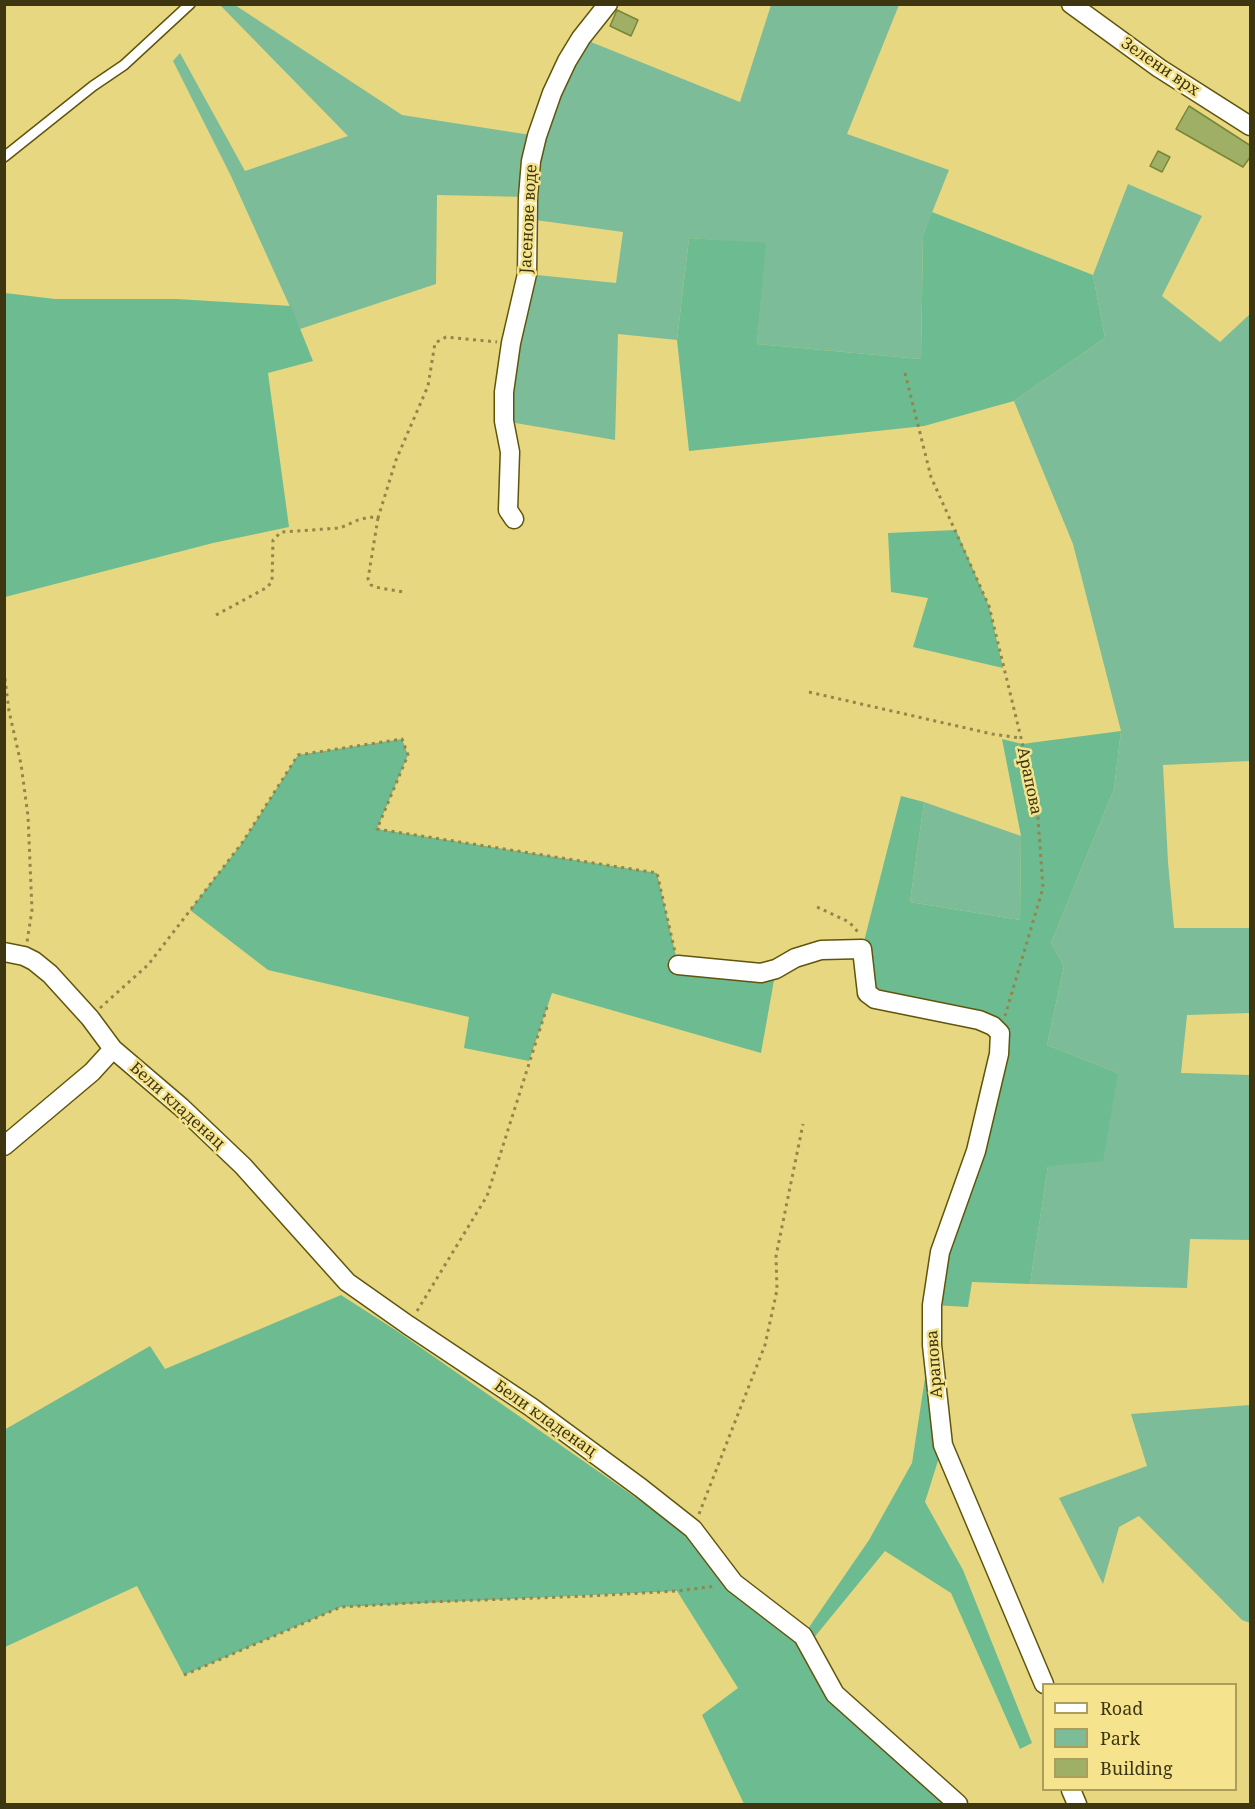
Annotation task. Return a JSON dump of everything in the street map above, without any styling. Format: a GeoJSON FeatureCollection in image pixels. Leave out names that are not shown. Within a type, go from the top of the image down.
{"type":"FeatureCollection","features":[{"type":"Feature","properties":{"kind":"street","name":"Јасенове воде"},"geometry":{"type":"LineString","coordinates":[[514,519],[508,510],[510,452],[504,421],[505,374],[527,274],[531,161],[552,93],[567,61],[608,4]]}},
{"type":"Feature","properties":{"kind":"street","name":"Зелени врх"},"geometry":{"type":"LineString","coordinates":[[1071,4],[1159,68],[1251,126]]}},
{"type":"Feature","properties":{"kind":"street"},"geometry":{"type":"LineString","coordinates":[[678,965],[761,973],[776,969],[795,958],[822,950],[862,949],[867,993],[875,999],[979,1020],[993,1026],[1000,1033]]}},
{"type":"Feature","properties":{"kind":"street","name":"Бели кладенац"},"geometry":{"type":"LineString","coordinates":[[4,952],[24,956],[50,974],[90,1018],[113,1049],[181,1107],[243,1166],[347,1282],[531,1407],[693,1529],[734,1583],[803,1636],[835,1694],[958,1804]]}},
{"type":"Feature","properties":{"kind":"street","name":"Арапова"},"geometry":{"type":"LineString","coordinates":[[1000,1033],[999,1054],[976,1151],[940,1252],[932,1305],[932,1345],[943,1445],[1044,1683]]}},
{"type":"Feature","properties":{"kind":"street"},"geometry":{"type":"LineString","coordinates":[[4,1146],[92,1071],[113,1049]]}},
{"type":"Feature","properties":{"kind":"lane"},"geometry":{"type":"LineString","coordinates":[[4,157],[93,86],[124,65],[190,4]]}},
{"type":"Feature","properties":{"kind":"path"},"geometry":{"type":"LineString","coordinates":[[403,592],[375,587],[368,579],[378,518],[396,460],[428,386],[435,343],[446,338],[511,343]]}},
{"type":"Feature","properties":{"kind":"path"},"geometry":{"type":"LineString","coordinates":[[905,373],[931,477],[989,606],[1020,738]]}},
{"type":"Feature","properties":{"kind":"path"},"geometry":{"type":"LineString","coordinates":[[216,615],[266,588],[272,582],[273,540],[280,532],[340,528],[358,520],[378,518]]}},
{"type":"Feature","properties":{"kind":"path"},"geometry":{"type":"LineString","coordinates":[[4,670],[9,711],[25,790],[30,843],[31,920],[24,956]]}},
{"type":"Feature","properties":{"kind":"path","name":"Арапова"},"geometry":{"type":"LineString","coordinates":[[809,692],[992,734],[1020,738],[1037,804],[1043,888],[1000,1033]]}},
{"type":"Feature","properties":{"kind":"path"},"geometry":{"type":"LineString","coordinates":[[90,1018],[148,965],[242,843],[298,755],[402,739],[408,755],[377,829],[657,873],[678,965]]}},
{"type":"Feature","properties":{"kind":"path"},"geometry":{"type":"LineString","coordinates":[[817,907],[849,922],[862,939],[862,949]]}},
{"type":"Feature","properties":{"kind":"path"},"geometry":{"type":"LineString","coordinates":[[408,1325],[487,1196],[547,1007]]}},
{"type":"Feature","properties":{"kind":"path"},"geometry":{"type":"LineString","coordinates":[[693,1529],[765,1345],[777,1290],[776,1256],[803,1124]]}},
{"type":"Feature","properties":{"kind":"path"},"geometry":{"type":"LineString","coordinates":[[184,1675],[341,1607],[677,1591],[734,1583]]}},
{"type":"Feature","properties":{"kind":"green space"},"geometry":{"type":"Polygon","coordinates":[[[220,5],[235,5],[402,115],[537,136],[581,38],[740,102],[771,5],[899,5],[847,134],[949,170],[923,235],[921,359],[757,344],[765,244],[689,238],[677,340],[618,334],[615,440],[504,421],[527,274],[616,283],[623,232],[528,219],[528,197],[437,195],[436,284],[300,329],[231,176],[173,61],[180,53],[245,171],[348,136],[220,5]]]}},
{"type":"Feature","properties":{"kind":"green space"},"geometry":{"type":"Polygon","coordinates":[[[1128,184],[1202,216],[1162,296],[1220,342],[1250,314],[1250,761],[1163,765],[1174,928],[1250,928],[1250,1013],[1187,1015],[1181,1073],[1250,1075],[1250,1240],[1190,1239],[1187,1288],[1030,1284],[1048,1166],[1118,1073],[1047,1045],[1064,966],[1051,943],[1114,789],[1121,731],[1073,544],[1014,401],[1105,338],[1093,275],[1128,184]]]}},
{"type":"Feature","properties":{"kind":"green space"},"geometry":{"type":"Polygon","coordinates":[[[932,212],[1093,275],[1105,338],[1014,401],[924,426],[689,451],[677,340],[689,238],[766,243],[757,344],[921,359],[923,235],[932,212]]]}},
{"type":"Feature","properties":{"kind":"green space"},"geometry":{"type":"Polygon","coordinates":[[[5,293],[55,299],[177,299],[291,306],[313,361],[268,373],[289,527],[213,543],[5,597],[5,293]]]}},
{"type":"Feature","properties":{"kind":"green space"},"geometry":{"type":"Polygon","coordinates":[[[956,530],[989,606],[1003,668],[913,647],[928,598],[891,592],[888,533],[956,530]]]}},
{"type":"Feature","properties":{"kind":"green space"},"geometry":{"type":"Polygon","coordinates":[[[1121,731],[1114,789],[1051,943],[1064,966],[1047,1045],[1118,1073],[1103,1161],[1048,1166],[1030,1284],[972,1282],[968,1307],[932,1305],[1000,1033],[875,999],[862,949],[901,796],[924,802],[910,902],[1020,920],[1021,836],[1002,739],[1022,744],[1121,731]]]}},
{"type":"Feature","properties":{"kind":"green space"},"geometry":{"type":"Polygon","coordinates":[[[402,739],[408,755],[377,829],[657,873],[678,965],[776,969],[761,1053],[552,993],[529,1061],[464,1048],[469,1017],[268,970],[190,910],[242,843],[298,755],[402,739]]]}},
{"type":"Feature","properties":{"kind":"green space"},"geometry":{"type":"Polygon","coordinates":[[[924,802],[1021,836],[1020,920],[910,902],[924,802]]]}},
{"type":"Feature","properties":{"kind":"green space"},"geometry":{"type":"Polygon","coordinates":[[[341,1295],[686,1530],[803,1636],[869,1540],[912,1463],[927,1365],[932,1305],[943,1445],[925,1502],[963,1570],[1032,1743],[1020,1749],[951,1593],[885,1551],[808,1645],[835,1694],[958,1804],[744,1804],[702,1715],[738,1688],[677,1591],[341,1607],[184,1675],[137,1586],[5,1647],[4,1430],[150,1346],[165,1369],[341,1295]]]}},
{"type":"Feature","properties":{"kind":"green space"},"geometry":{"type":"Polygon","coordinates":[[[1250,1405],[1250,1623],[1242,1620],[1139,1516],[1119,1527],[1103,1584],[1059,1498],[1147,1466],[1131,1414],[1250,1405]]]}},
{"type":"Feature","properties":{"kind":"building"},"geometry":{"type":"Polygon","coordinates":[[[617,10],[638,20],[631,36],[610,26],[617,10]]]}},
{"type":"Feature","properties":{"kind":"building"},"geometry":{"type":"Polygon","coordinates":[[[1189,106],[1251,146],[1251,156],[1243,167],[1176,129],[1189,106]]]}},
{"type":"Feature","properties":{"kind":"building"},"geometry":{"type":"Polygon","coordinates":[[[1158,151],[1170,157],[1162,172],[1150,166],[1158,151]]]}}]}
